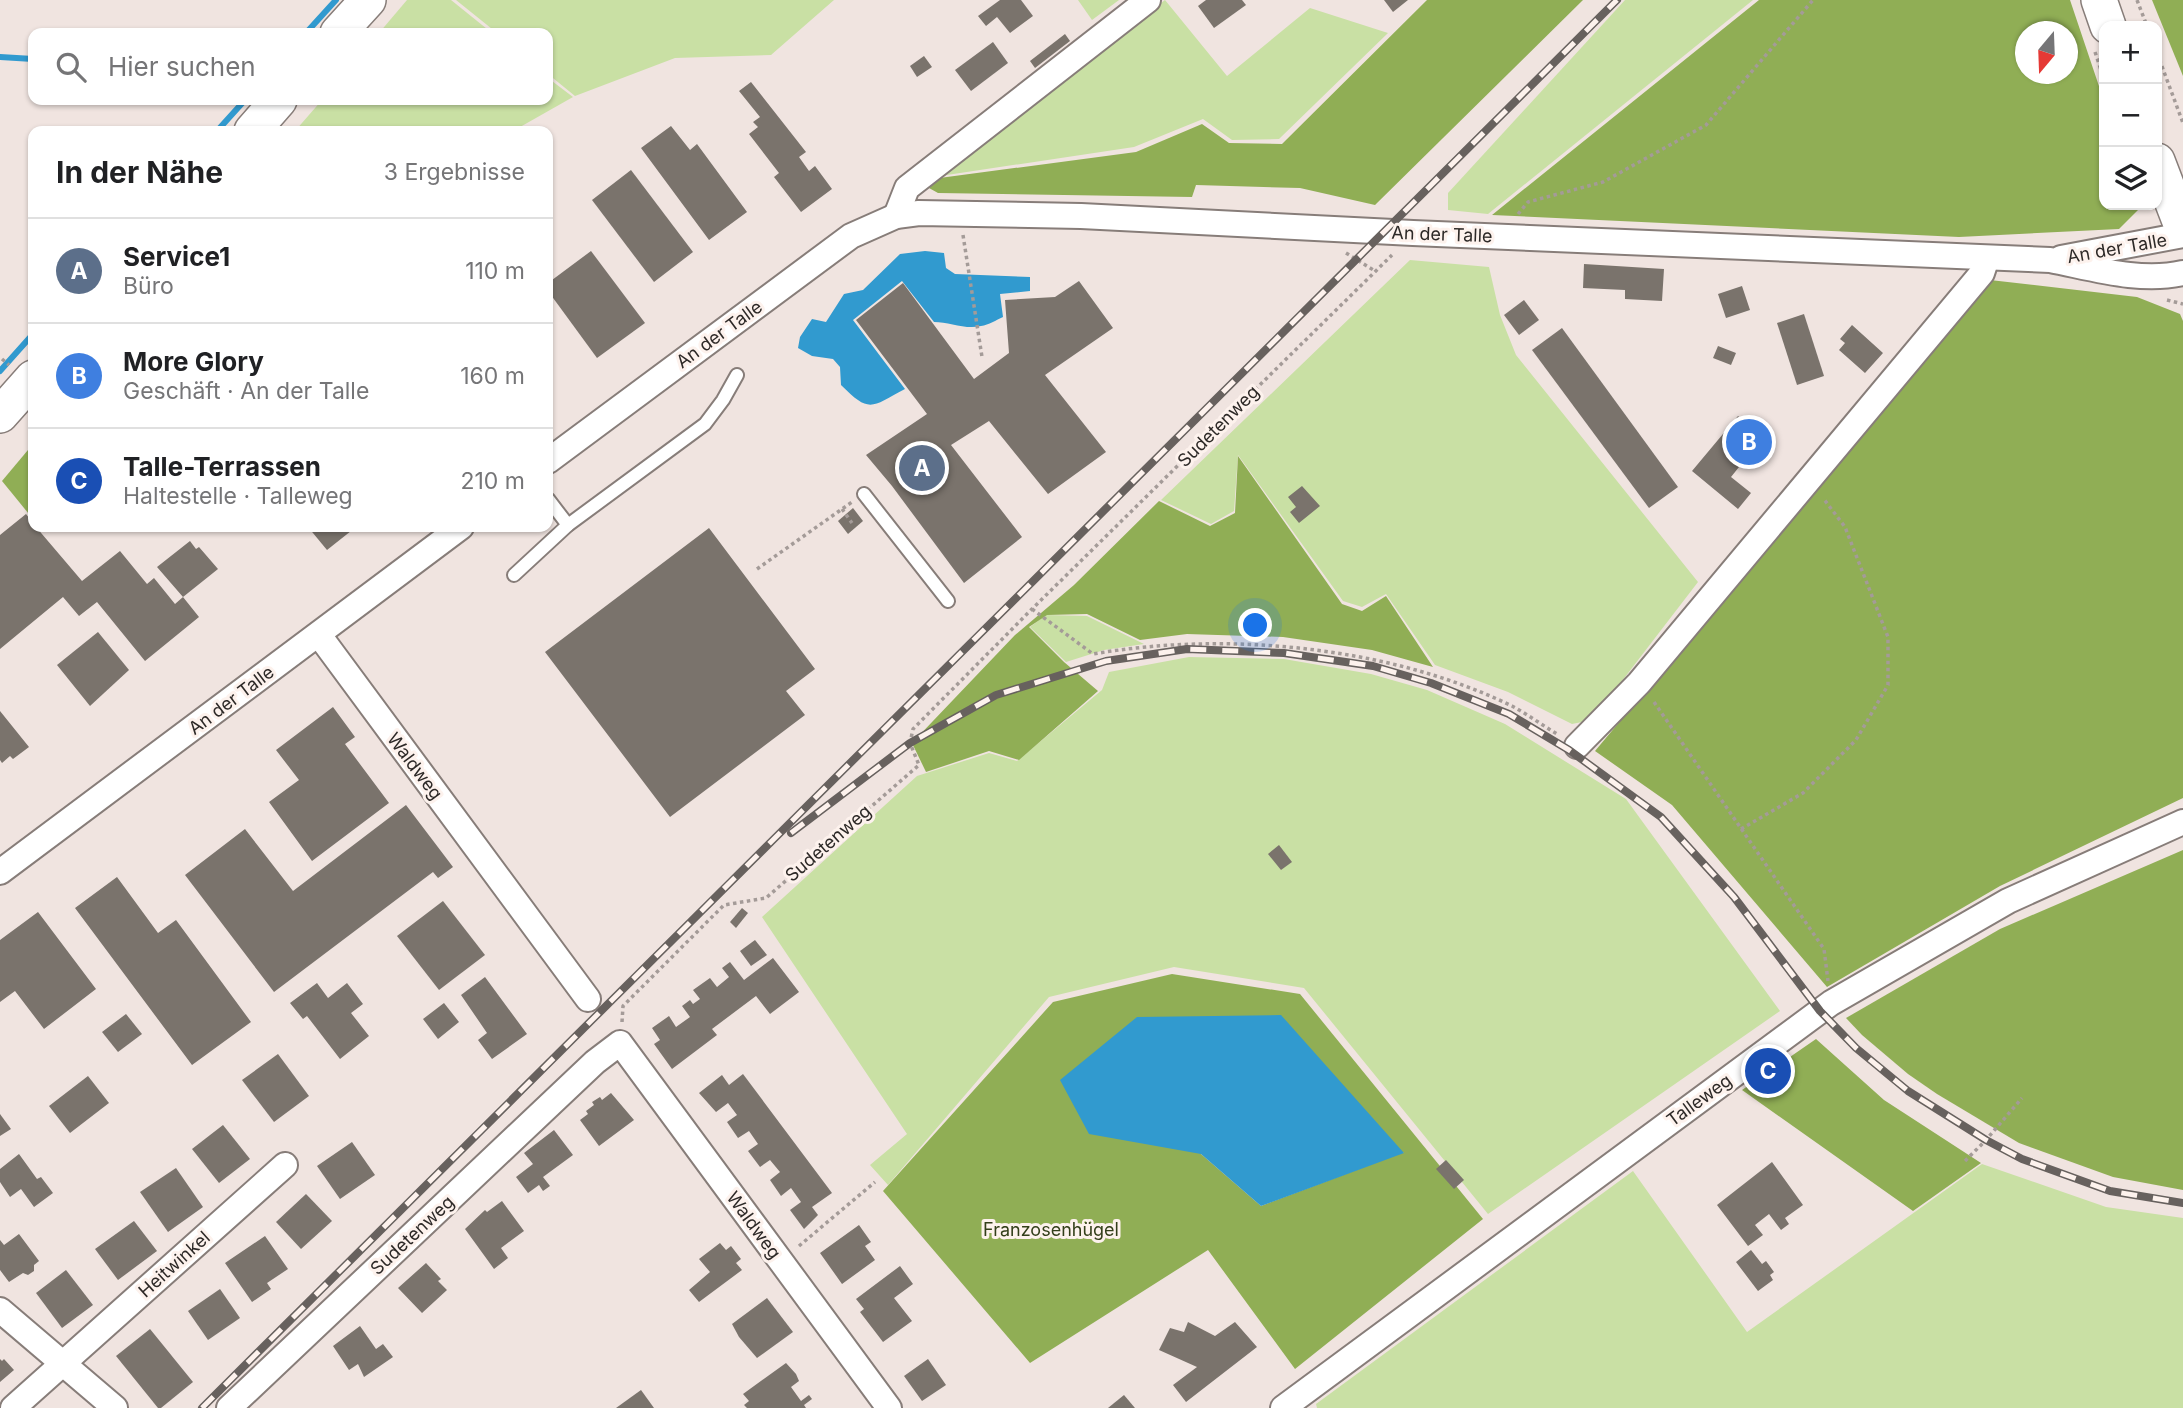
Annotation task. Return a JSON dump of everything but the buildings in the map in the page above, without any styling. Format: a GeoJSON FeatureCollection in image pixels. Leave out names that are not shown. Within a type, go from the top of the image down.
{"type":"FeatureCollection","features":[{"type":"Feature","properties":{"kind":"street"},"geometry":{"type":"LineString","coordinates":[[343,28],[368,0]]}},
{"type":"Feature","properties":{"kind":"street"},"geometry":{"type":"LineString","coordinates":[[896,216],[907,188],[1148,0]]}},
{"type":"Feature","properties":{"kind":"street"},"geometry":{"type":"LineString","coordinates":[[2099,0],[2106,21]]}},
{"type":"Feature","properties":{"kind":"street"},"geometry":{"type":"LineString","coordinates":[[256,126],[274,105]]}},
{"type":"Feature","properties":{"kind":"street"},"geometry":{"type":"LineString","coordinates":[[2162,174],[2183,229]]}},
{"type":"Feature","properties":{"kind":"street","name":"An der Talle"},"geometry":{"type":"LineString","coordinates":[[553,457],[851,236],[896,216],[919,213],[1081,216],[2050,260],[2125,274],[2183,273]]}},
{"type":"Feature","properties":{"kind":"street","name":"An der Talle"},"geometry":{"type":"LineString","coordinates":[[2050,260],[2183,235]]}},
{"type":"Feature","properties":{"kind":"street"},"geometry":{"type":"LineString","coordinates":[[1577,746],[1639,683],[1982,273],[1987,258]]}},
{"type":"Feature","properties":{"kind":"street"},"geometry":{"type":"LineString","coordinates":[[0,415],[28,384]]}},
{"type":"Feature","properties":{"kind":"street","name":"An der Talle"},"geometry":{"type":"LineString","coordinates":[[0,872],[454,532]]}},
{"type":"Feature","properties":{"kind":"street","name":"Waldweg"},"geometry":{"type":"LineString","coordinates":[[318,635],[588,999]]}},
{"type":"Feature","properties":{"kind":"street","name":"Talleweg"},"geometry":{"type":"LineString","coordinates":[[1283,1408],[1831,1003],[2008,901],[2183,822]]}},
{"type":"Feature","properties":{"kind":"street","name":"Waldweg"},"geometry":{"type":"LineString","coordinates":[[620,1043],[889,1408]]}},
{"type":"Feature","properties":{"kind":"street","name":"Sudetenweg"},"geometry":{"type":"LineString","coordinates":[[229,1408],[595,1062],[620,1043]]}},
{"type":"Feature","properties":{"kind":"street","name":"Heitwinkel"},"geometry":{"type":"LineString","coordinates":[[13,1408],[285,1165]]}},
{"type":"Feature","properties":{"kind":"street"},"geometry":{"type":"LineString","coordinates":[[0,1310],[115,1408]]}},
{"type":"Feature","properties":{"kind":"lane"},"geometry":{"type":"LineString","coordinates":[[514,575],[568,525],[705,424],[737,375]]}},
{"type":"Feature","properties":{"kind":"lane"},"geometry":{"type":"LineString","coordinates":[[864,494],[948,601]]}},
{"type":"Feature","properties":{"kind":"lane"},"geometry":{"type":"LineString","coordinates":[[553,506],[568,525]]}},
{"type":"Feature","properties":{"kind":"path"},"geometry":{"type":"LineString","coordinates":[[1500,237],[1528,202],[1602,183],[1706,125],[1813,0]]}},
{"type":"Feature","properties":{"kind":"path"},"geometry":{"type":"LineString","coordinates":[[2137,0],[2145,21]]}},
{"type":"Feature","properties":{"kind":"path"},"geometry":{"type":"LineString","coordinates":[[2162,67],[2183,124]]}},
{"type":"Feature","properties":{"kind":"path"},"geometry":{"type":"LineString","coordinates":[[962,232],[982,357]]}},
{"type":"Feature","properties":{"kind":"path"},"geometry":{"type":"LineString","coordinates":[[1337,247],[1375,271]]}},
{"type":"Feature","properties":{"kind":"path","name":"Sudetenweg"},"geometry":{"type":"LineString","coordinates":[[620,1043],[624,1006],[723,905],[766,898],[919,765],[910,743],[913,729],[1398,250]]}},
{"type":"Feature","properties":{"kind":"path"},"geometry":{"type":"LineString","coordinates":[[1741,830],[1812,785],[1856,740],[1888,685],[1888,637],[1845,527],[1809,480]]}},
{"type":"Feature","properties":{"kind":"path"},"geometry":{"type":"LineString","coordinates":[[757,569],[864,494]]}},
{"type":"Feature","properties":{"kind":"path"},"geometry":{"type":"LineString","coordinates":[[842,509],[852,523]]}},
{"type":"Feature","properties":{"kind":"path"},"geometry":{"type":"LineString","coordinates":[[1032,609],[1093,654],[1139,646],[1187,643],[1284,647],[1373,660],[1435,675],[1512,706],[1577,746]]}},
{"type":"Feature","properties":{"kind":"path"},"geometry":{"type":"LineString","coordinates":[[1639,683],[1824,949],[1831,1003]]}},
{"type":"Feature","properties":{"kind":"path"},"geometry":{"type":"LineString","coordinates":[[1965,1160],[2022,1098]]}},
{"type":"Feature","properties":{"kind":"path"},"geometry":{"type":"LineString","coordinates":[[797,1248],[874,1182]]}},
{"type":"Feature","properties":{"kind":"green space"},"geometry":{"type":"Polygon","coordinates":[[[407,0],[451,0],[486,28],[383,28],[407,0]]]}},
{"type":"Feature","properties":{"kind":"green space"},"geometry":{"type":"Polygon","coordinates":[[[456,0],[834,0],[771,55],[675,58],[575,96],[553,78],[553,28],[491,28],[456,0]]]}},
{"type":"Feature","properties":{"kind":"green space"},"geometry":{"type":"Polygon","coordinates":[[[1078,0],[1119,0],[1092,20],[1078,0]]]}},
{"type":"Feature","properties":{"kind":"green space"},"geometry":{"type":"Polygon","coordinates":[[[1165,0],[1227,76],[1310,8],[1388,33],[1279,139],[1232,140],[1203,119],[1134,147],[927,178],[1165,0]]]}},
{"type":"Feature","properties":{"kind":"green space"},"geometry":{"type":"Polygon","coordinates":[[[1427,0],[1583,0],[1375,205],[1300,188],[1196,185],[1192,197],[938,193],[929,188],[932,179],[1136,152],[1202,124],[1229,143],[1282,144],[1427,0]]]}},
{"type":"Feature","properties":{"kind":"green space"},"geometry":{"type":"Polygon","coordinates":[[[1625,0],[1753,0],[1488,214],[1448,210],[1448,193],[1625,0]]]}},
{"type":"Feature","properties":{"kind":"green space"},"geometry":{"type":"Polygon","coordinates":[[[1759,0],[2070,0],[2077,21],[2015,21],[2015,84],[2078,84],[2078,24],[2099,86],[2099,210],[2138,210],[2119,229],[1959,237],[1492,215],[1759,0]]]}},
{"type":"Feature","properties":{"kind":"green space"},"geometry":{"type":"Polygon","coordinates":[[[2152,0],[2183,0],[2183,76],[2162,21],[2152,0]]]}},
{"type":"Feature","properties":{"kind":"green space"},"geometry":{"type":"Polygon","coordinates":[[[553,82],[573,97],[522,126],[299,126],[318,105],[553,105],[553,82]]]}},
{"type":"Feature","properties":{"kind":"green space"},"geometry":{"type":"Polygon","coordinates":[[[1410,260],[1489,267],[1500,315],[1516,355],[1698,582],[1592,720],[1572,724],[1508,692],[1435,665],[1386,594],[1362,607],[1343,601],[1238,455],[1234,511],[1211,524],[1161,500],[1410,260]]]}},
{"type":"Feature","properties":{"kind":"green space"},"geometry":{"type":"Polygon","coordinates":[[[1990,280],[2137,297],[2180,314],[2183,321],[2183,798],[2000,886],[1827,987],[1672,805],[1595,751],[1990,280]]]}},
{"type":"Feature","properties":{"kind":"green space"},"geometry":{"type":"Polygon","coordinates":[[[28,450],[28,513],[2,481],[28,450]]]}},
{"type":"Feature","properties":{"kind":"green space"},"geometry":{"type":"Polygon","coordinates":[[[1238,456],[1342,604],[1362,611],[1386,596],[1433,667],[1372,650],[1283,637],[1187,634],[1140,640],[1087,614],[1047,615],[1029,627],[1098,691],[1019,760],[989,751],[926,772],[912,743],[1015,635],[1074,585],[1159,501],[1210,526],[1235,513],[1238,456]]]}},
{"type":"Feature","properties":{"kind":"green space"},"geometry":{"type":"Polygon","coordinates":[[[1046,615],[1087,616],[1144,644],[1104,650],[1066,662],[1030,627],[1046,615]]]}},
{"type":"Feature","properties":{"kind":"green space"},"geometry":{"type":"Polygon","coordinates":[[[1189,657],[1284,659],[1371,674],[1427,690],[1505,724],[1626,799],[1780,1011],[1488,1214],[1304,988],[1174,967],[1049,997],[888,1185],[870,1165],[907,1134],[762,917],[917,776],[989,753],[1017,761],[1102,690],[1109,672],[1189,657]]]}},
{"type":"Feature","properties":{"kind":"green space"},"geometry":{"type":"Polygon","coordinates":[[[2183,850],[2183,1190],[2113,1177],[2019,1143],[1908,1074],[1846,1018],[2000,929],[2183,850]]]}},
{"type":"Feature","properties":{"kind":"green space","name":"Franzosenhügel"},"geometry":{"type":"Polygon","coordinates":[[[1172,974],[1300,994],[1483,1219],[1295,1369],[1208,1250],[1030,1363],[883,1191],[1053,1002],[1172,974]],[[1404,1152],[1201,1154],[1261,1206],[1404,1152]]]}},
{"type":"Feature","properties":{"kind":"green space"},"geometry":{"type":"Polygon","coordinates":[[[1816,1039],[1884,1100],[1981,1163],[1913,1211],[1742,1090],[1816,1039]]]}},
{"type":"Feature","properties":{"kind":"green space"},"geometry":{"type":"Polygon","coordinates":[[[1982,1164],[2106,1207],[2183,1218],[2183,1408],[1317,1408],[1316,1404],[1633,1171],[1747,1332],[1982,1164]]]}},
{"type":"Feature","properties":{"kind":"water"},"geometry":{"type":"Polygon","coordinates":[[[925,251],[944,253],[946,268],[955,274],[1030,277],[1030,291],[1000,294],[1003,317],[987,325],[969,327],[934,322],[902,281],[853,320],[905,389],[877,403],[865,404],[841,385],[840,367],[833,359],[812,356],[798,348],[800,337],[812,319],[826,322],[844,294],[863,290],[900,254],[925,251]]]}},
{"type":"Feature","properties":{"kind":"water"},"geometry":{"type":"Polygon","coordinates":[[[1281,1015],[1404,1153],[1261,1206],[1201,1154],[1089,1134],[1060,1080],[1137,1017],[1281,1015]]]}},
{"type":"Feature","properties":{"kind":"waterway"},"geometry":{"type":"LineString","coordinates":[[311,28],[336,0]]}},
{"type":"Feature","properties":{"kind":"waterway"},"geometry":{"type":"LineString","coordinates":[[0,57],[28,59]]}},
{"type":"Feature","properties":{"kind":"waterway"},"geometry":{"type":"LineString","coordinates":[[222,126],[240,105]]}},
{"type":"Feature","properties":{"kind":"waterway"},"geometry":{"type":"LineString","coordinates":[[0,371],[28,340]]}},
{"type":"Feature","properties":{"kind":"railway"},"geometry":{"type":"LineString","coordinates":[[202,1408],[1617,0]]}},
{"type":"Feature","properties":{"kind":"railway"},"geometry":{"type":"LineString","coordinates":[[791,833],[910,743],[996,695],[1106,661],[1187,649],[1284,653],[1373,666],[1431,683],[1509,714],[1569,750],[1661,817],[1734,897],[1820,1011],[1856,1048],[1908,1091],[1986,1140],[2022,1159],[2110,1191],[2183,1203]]}},
{"type":"Feature","properties":{"kind":"place","name":"More Glory"},"geometry":{"type":"Point","coordinates":[1749,442]}},
{"type":"Feature","properties":{"kind":"place","name":"Service1"},"geometry":{"type":"Point","coordinates":[922,468]}},
{"type":"Feature","properties":{"kind":"place","name":"Talle-Terrassen"},"geometry":{"type":"Point","coordinates":[1768,1071]}}]}
